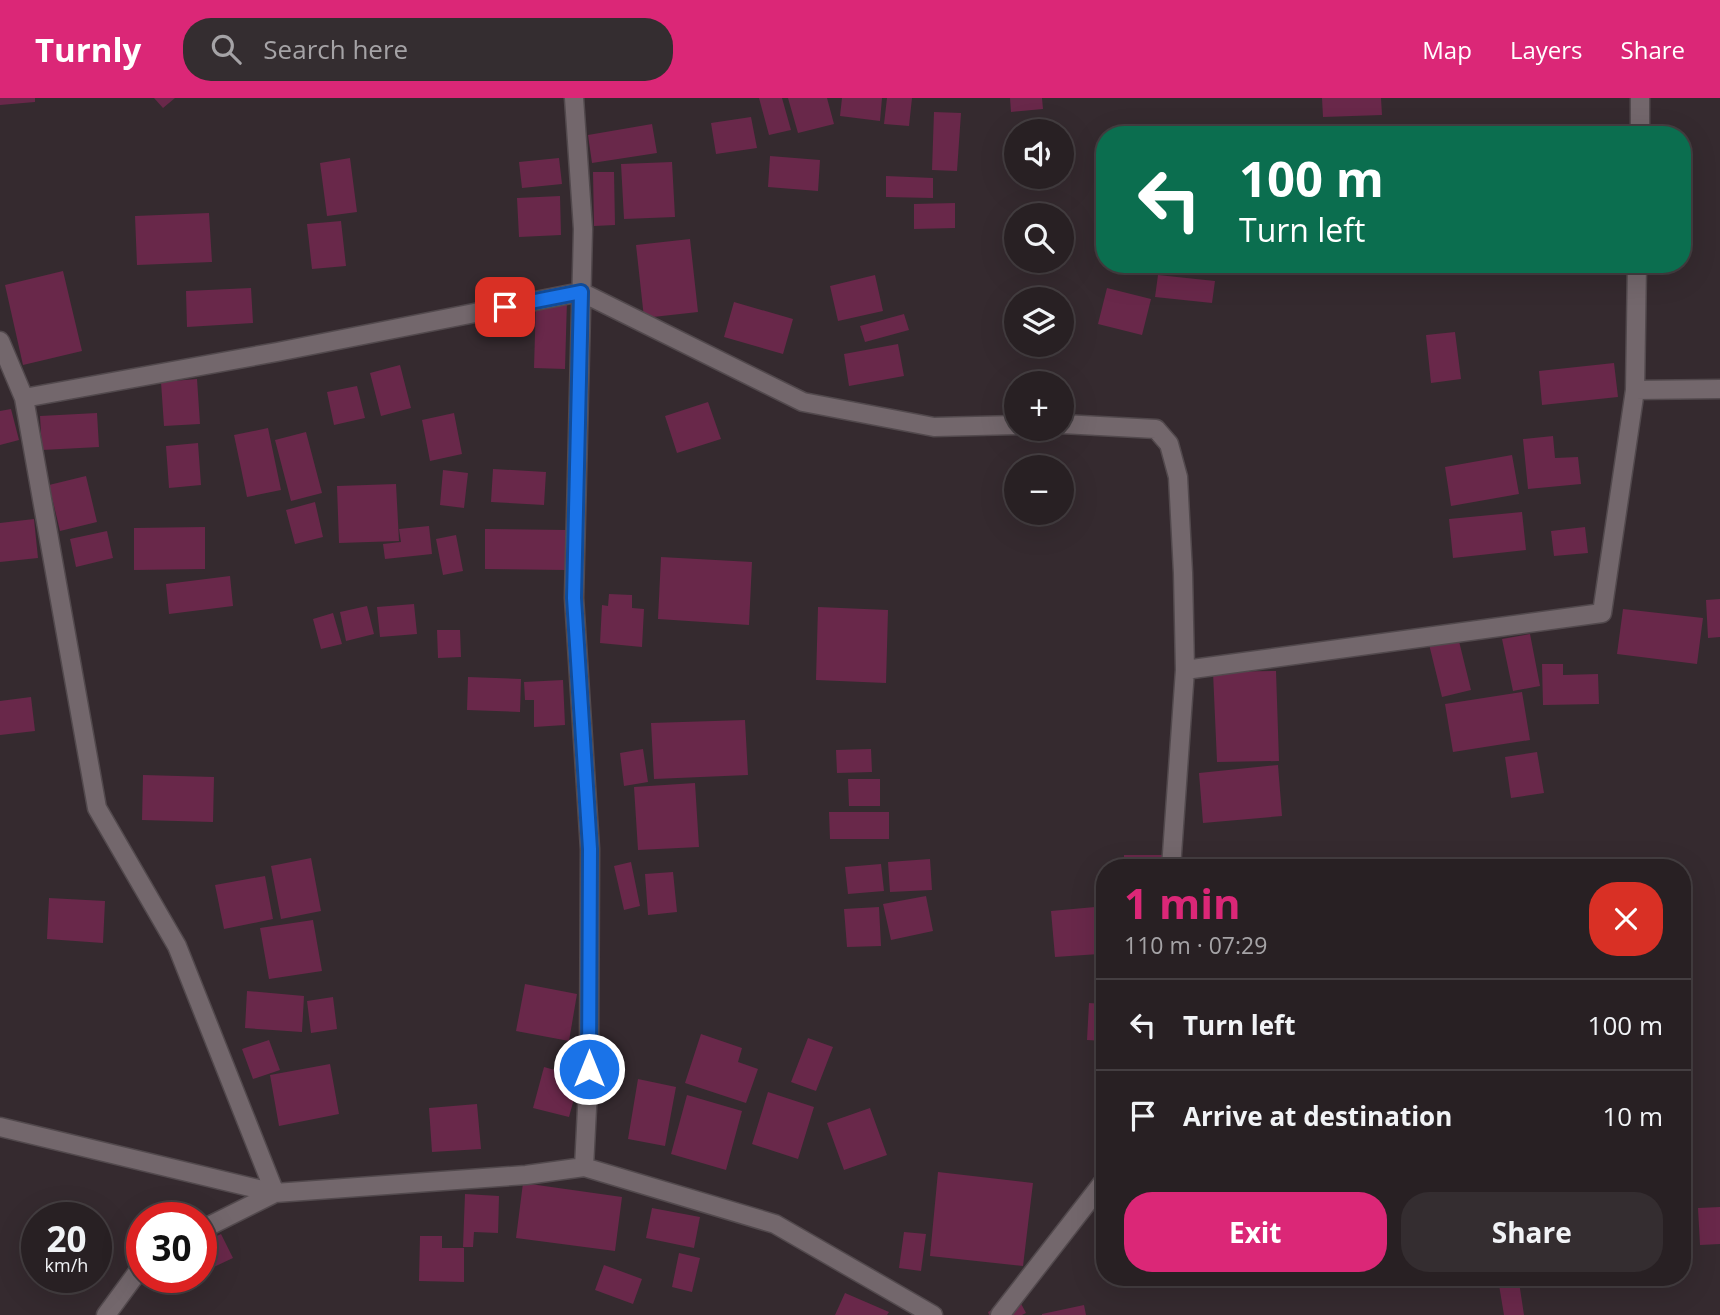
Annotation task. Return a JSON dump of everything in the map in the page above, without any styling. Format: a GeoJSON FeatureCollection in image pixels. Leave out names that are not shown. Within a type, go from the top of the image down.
{"type":"FeatureCollection","features":[{"type":"Feature","properties":{"kind":"street"},"geometry":{"type":"LineString","coordinates":[[574,98],[583,229],[574,598],[590,849],[589,1069],[584,1167]]}},
{"type":"Feature","properties":{"kind":"street"},"geometry":{"type":"LineString","coordinates":[[1640,98],[1640,126]]}},
{"type":"Feature","properties":{"kind":"street"},"geometry":{"type":"LineString","coordinates":[[1185,670],[1602,613],[1634,390],[1637,273]]}},
{"type":"Feature","properties":{"kind":"street"},"geometry":{"type":"LineString","coordinates":[[24,398],[581,292],[803,402],[934,427],[1004,425]]}},
{"type":"Feature","properties":{"kind":"street"},"geometry":{"type":"LineString","coordinates":[[0,341],[24,398],[97,808],[177,946],[275,1193]]}},
{"type":"Feature","properties":{"kind":"street"},"geometry":{"type":"LineString","coordinates":[[1634,390],[1720,388]]}},
{"type":"Feature","properties":{"kind":"street"},"geometry":{"type":"LineString","coordinates":[[1074,425],[1156,429],[1169,444],[1178,477],[1185,670],[1172,859]]}},
{"type":"Feature","properties":{"kind":"street"},"geometry":{"type":"LineString","coordinates":[[0,1127],[275,1193],[526,1175],[584,1167],[775,1224],[933,1315]]}},
{"type":"Feature","properties":{"kind":"street"},"geometry":{"type":"LineString","coordinates":[[1000,1315],[1096,1191]]}},
{"type":"Feature","properties":{"kind":"street"},"geometry":{"type":"LineString","coordinates":[[217,1222],[275,1193]]}},
{"type":"Feature","properties":{"kind":"street"},"geometry":{"type":"LineString","coordinates":[[106,1315],[126,1288]]}},
{"type":"Feature","properties":{"kind":"building"},"geometry":{"type":"Polygon","coordinates":[[[0,98],[35,98],[35,102],[0,105],[0,98]]]}},
{"type":"Feature","properties":{"kind":"building"},"geometry":{"type":"Polygon","coordinates":[[[154,98],[175,98],[163,108],[154,98]]]}},
{"type":"Feature","properties":{"kind":"building"},"geometry":{"type":"Polygon","coordinates":[[[759,98],[782,98],[791,130],[769,135],[759,98]]]}},
{"type":"Feature","properties":{"kind":"building"},"geometry":{"type":"Polygon","coordinates":[[[788,98],[827,98],[834,124],[798,133],[788,98]]]}},
{"type":"Feature","properties":{"kind":"building"},"geometry":{"type":"Polygon","coordinates":[[[842,98],[882,98],[880,121],[840,116],[842,98]]]}},
{"type":"Feature","properties":{"kind":"building"},"geometry":{"type":"Polygon","coordinates":[[[887,98],[912,98],[909,126],[884,124],[887,98]]]}},
{"type":"Feature","properties":{"kind":"building"},"geometry":{"type":"Polygon","coordinates":[[[1010,98],[1042,98],[1043,109],[1011,112],[1010,98]]]}},
{"type":"Feature","properties":{"kind":"building"},"geometry":{"type":"Polygon","coordinates":[[[1322,98],[1381,98],[1382,115],[1323,117],[1322,98]]]}},
{"type":"Feature","properties":{"kind":"building"},"geometry":{"type":"Polygon","coordinates":[[[934,112],[961,113],[957,171],[932,170],[934,112]]]}},
{"type":"Feature","properties":{"kind":"building"},"geometry":{"type":"Polygon","coordinates":[[[751,117],[757,148],[716,154],[711,123],[751,117]]]}},
{"type":"Feature","properties":{"kind":"building"},"geometry":{"type":"Polygon","coordinates":[[[652,124],[657,153],[592,163],[588,135],[652,124]]]}},
{"type":"Feature","properties":{"kind":"building"},"geometry":{"type":"Polygon","coordinates":[[[770,156],[820,160],[818,191],[768,187],[770,156]]]}},
{"type":"Feature","properties":{"kind":"building"},"geometry":{"type":"Polygon","coordinates":[[[350,158],[357,212],[327,216],[320,163],[350,158]]]}},
{"type":"Feature","properties":{"kind":"building"},"geometry":{"type":"Polygon","coordinates":[[[559,158],[562,184],[522,188],[519,162],[559,158]]]}},
{"type":"Feature","properties":{"kind":"building"},"geometry":{"type":"Polygon","coordinates":[[[672,162],[675,217],[624,219],[621,164],[672,162]]]}},
{"type":"Feature","properties":{"kind":"building"},"geometry":{"type":"Polygon","coordinates":[[[593,172],[614,172],[615,225],[594,226],[593,172]]]}},
{"type":"Feature","properties":{"kind":"building"},"geometry":{"type":"Polygon","coordinates":[[[886,176],[933,178],[933,198],[886,197],[886,176]]]}},
{"type":"Feature","properties":{"kind":"building"},"geometry":{"type":"Polygon","coordinates":[[[560,196],[561,235],[519,237],[517,198],[560,196]]]}},
{"type":"Feature","properties":{"kind":"building"},"geometry":{"type":"Polygon","coordinates":[[[955,203],[955,228],[914,229],[914,204],[955,203]]]}},
{"type":"Feature","properties":{"kind":"building"},"geometry":{"type":"Polygon","coordinates":[[[209,213],[212,262],[137,265],[135,216],[209,213]]]}},
{"type":"Feature","properties":{"kind":"building"},"geometry":{"type":"Polygon","coordinates":[[[341,221],[346,266],[312,269],[307,224],[341,221]]]}},
{"type":"Feature","properties":{"kind":"building"},"geometry":{"type":"Polygon","coordinates":[[[690,239],[698,312],[644,318],[636,245],[690,239]]]}},
{"type":"Feature","properties":{"kind":"building"},"geometry":{"type":"Polygon","coordinates":[[[63,271],[82,351],[23,365],[5,285],[63,271]]]}},
{"type":"Feature","properties":{"kind":"building"},"geometry":{"type":"Polygon","coordinates":[[[875,275],[883,311],[838,321],[830,286],[875,275]]]}},
{"type":"Feature","properties":{"kind":"building"},"geometry":{"type":"Polygon","coordinates":[[[1158,275],[1215,281],[1212,303],[1155,297],[1158,275]]]}},
{"type":"Feature","properties":{"kind":"building"},"geometry":{"type":"Polygon","coordinates":[[[251,288],[253,323],[187,327],[186,291],[251,288]]]}},
{"type":"Feature","properties":{"kind":"building"},"geometry":{"type":"Polygon","coordinates":[[[1107,288],[1151,299],[1142,335],[1098,324],[1107,288]]]}},
{"type":"Feature","properties":{"kind":"building"},"geometry":{"type":"Polygon","coordinates":[[[536,300],[567,300],[565,369],[534,368],[536,300]]]}},
{"type":"Feature","properties":{"kind":"building"},"geometry":{"type":"Polygon","coordinates":[[[734,302],[793,319],[783,354],[724,337],[734,302]]]}},
{"type":"Feature","properties":{"kind":"building"},"geometry":{"type":"Polygon","coordinates":[[[904,314],[909,330],[865,342],[860,326],[904,314]]]}},
{"type":"Feature","properties":{"kind":"building"},"geometry":{"type":"Polygon","coordinates":[[[1455,332],[1461,379],[1431,383],[1426,335],[1455,332]]]}},
{"type":"Feature","properties":{"kind":"building"},"geometry":{"type":"Polygon","coordinates":[[[898,344],[904,376],[849,386],[844,354],[898,344]]]}},
{"type":"Feature","properties":{"kind":"building"},"geometry":{"type":"Polygon","coordinates":[[[1614,363],[1618,397],[1542,405],[1539,371],[1614,363]]]}},
{"type":"Feature","properties":{"kind":"building"},"geometry":{"type":"Polygon","coordinates":[[[400,365],[411,408],[381,416],[370,373],[400,365]]]}},
{"type":"Feature","properties":{"kind":"building"},"geometry":{"type":"Polygon","coordinates":[[[197,379],[200,424],[164,426],[161,382],[197,379]]]}},
{"type":"Feature","properties":{"kind":"building"},"geometry":{"type":"Polygon","coordinates":[[[357,386],[365,418],[334,425],[327,392],[357,386]]]}},
{"type":"Feature","properties":{"kind":"building"},"geometry":{"type":"Polygon","coordinates":[[[708,402],[721,439],[677,453],[665,416],[708,402]]]}},
{"type":"Feature","properties":{"kind":"building"},"geometry":{"type":"Polygon","coordinates":[[[11,409],[19,440],[0,445],[0,411],[11,409]]]}},
{"type":"Feature","properties":{"kind":"building"},"geometry":{"type":"Polygon","coordinates":[[[97,413],[99,447],[42,450],[40,416],[97,413]]]}},
{"type":"Feature","properties":{"kind":"building"},"geometry":{"type":"Polygon","coordinates":[[[454,413],[462,454],[430,461],[422,420],[454,413]]]}},
{"type":"Feature","properties":{"kind":"building"},"geometry":{"type":"Polygon","coordinates":[[[268,428],[281,490],[247,497],[234,435],[268,428]]]}},
{"type":"Feature","properties":{"kind":"building"},"geometry":{"type":"Polygon","coordinates":[[[306,432],[322,493],[291,501],[275,440],[306,432]]]}},
{"type":"Feature","properties":{"kind":"building"},"geometry":{"type":"Polygon","coordinates":[[[1553,436],[1555,458],[1578,457],[1581,484],[1528,489],[1523,439],[1553,436]]]}},
{"type":"Feature","properties":{"kind":"building"},"geometry":{"type":"Polygon","coordinates":[[[198,443],[201,485],[169,488],[166,446],[198,443]]]}},
{"type":"Feature","properties":{"kind":"building"},"geometry":{"type":"Polygon","coordinates":[[[1512,455],[1519,494],[1451,506],[1445,467],[1512,455]]]}},
{"type":"Feature","properties":{"kind":"building"},"geometry":{"type":"Polygon","coordinates":[[[493,469],[546,472],[544,505],[491,502],[493,469]]]}},
{"type":"Feature","properties":{"kind":"building"},"geometry":{"type":"Polygon","coordinates":[[[443,470],[468,473],[464,508],[440,505],[443,470]]]}},
{"type":"Feature","properties":{"kind":"building"},"geometry":{"type":"Polygon","coordinates":[[[86,476],[97,522],[60,531],[49,485],[86,476]]]}},
{"type":"Feature","properties":{"kind":"building"},"geometry":{"type":"Polygon","coordinates":[[[396,484],[399,541],[339,543],[337,486],[396,484]]]}},
{"type":"Feature","properties":{"kind":"building"},"geometry":{"type":"Polygon","coordinates":[[[315,502],[323,537],[295,544],[286,510],[315,502]]]}},
{"type":"Feature","properties":{"kind":"building"},"geometry":{"type":"Polygon","coordinates":[[[1522,512],[1526,550],[1453,558],[1449,519],[1522,512]]]}},
{"type":"Feature","properties":{"kind":"building"},"geometry":{"type":"Polygon","coordinates":[[[34,519],[38,558],[0,562],[0,523],[34,519]]]}},
{"type":"Feature","properties":{"kind":"building"},"geometry":{"type":"Polygon","coordinates":[[[429,526],[432,554],[385,559],[383,544],[401,542],[399,529],[429,526]]]}},
{"type":"Feature","properties":{"kind":"building"},"geometry":{"type":"Polygon","coordinates":[[[205,527],[205,569],[134,570],[134,528],[205,527]]]}},
{"type":"Feature","properties":{"kind":"building"},"geometry":{"type":"Polygon","coordinates":[[[1585,527],[1588,553],[1554,556],[1551,531],[1585,527]]]}},
{"type":"Feature","properties":{"kind":"building"},"geometry":{"type":"Polygon","coordinates":[[[485,529],[567,530],[566,570],[485,569],[485,529]]]}},
{"type":"Feature","properties":{"kind":"building"},"geometry":{"type":"Polygon","coordinates":[[[107,531],[113,558],[76,567],[70,539],[107,531]]]}},
{"type":"Feature","properties":{"kind":"building"},"geometry":{"type":"Polygon","coordinates":[[[456,535],[463,571],[443,575],[436,539],[456,535]]]}},
{"type":"Feature","properties":{"kind":"building"},"geometry":{"type":"Polygon","coordinates":[[[661,557],[752,562],[749,625],[658,619],[661,557]]]}},
{"type":"Feature","properties":{"kind":"building"},"geometry":{"type":"Polygon","coordinates":[[[230,576],[233,606],[169,614],[166,584],[230,576]]]}},
{"type":"Feature","properties":{"kind":"building"},"geometry":{"type":"Polygon","coordinates":[[[609,594],[632,595],[632,608],[644,609],[642,647],[600,643],[602,605],[608,606],[609,594]]]}},
{"type":"Feature","properties":{"kind":"building"},"geometry":{"type":"Polygon","coordinates":[[[1720,599],[1720,637],[1708,638],[1706,600],[1720,599]]]}},
{"type":"Feature","properties":{"kind":"building"},"geometry":{"type":"Polygon","coordinates":[[[414,604],[417,634],[380,637],[377,607],[414,604]]]}},
{"type":"Feature","properties":{"kind":"building"},"geometry":{"type":"Polygon","coordinates":[[[367,606],[374,634],[346,641],[340,612],[367,606]]]}},
{"type":"Feature","properties":{"kind":"building"},"geometry":{"type":"Polygon","coordinates":[[[818,607],[888,610],[886,683],[816,680],[818,607]]]}},
{"type":"Feature","properties":{"kind":"building"},"geometry":{"type":"Polygon","coordinates":[[[1623,609],[1703,618],[1697,664],[1617,654],[1623,609]]]}},
{"type":"Feature","properties":{"kind":"building"},"geometry":{"type":"Polygon","coordinates":[[[333,613],[342,644],[321,649],[313,619],[333,613]]]}},
{"type":"Feature","properties":{"kind":"building"},"geometry":{"type":"Polygon","coordinates":[[[1455,625],[1471,690],[1442,697],[1426,632],[1455,625]]]}},
{"type":"Feature","properties":{"kind":"building"},"geometry":{"type":"Polygon","coordinates":[[[437,630],[460,630],[461,657],[438,658],[437,630]]]}},
{"type":"Feature","properties":{"kind":"building"},"geometry":{"type":"Polygon","coordinates":[[[1530,634],[1540,686],[1513,691],[1502,639],[1530,634]]]}},
{"type":"Feature","properties":{"kind":"building"},"geometry":{"type":"Polygon","coordinates":[[[1542,664],[1563,664],[1563,675],[1598,674],[1599,704],[1543,705],[1542,664]]]}},
{"type":"Feature","properties":{"kind":"building"},"geometry":{"type":"Polygon","coordinates":[[[1276,671],[1279,761],[1217,762],[1213,672],[1276,671]]]}},
{"type":"Feature","properties":{"kind":"building"},"geometry":{"type":"Polygon","coordinates":[[[468,677],[521,679],[520,712],[467,710],[468,677]]]}},
{"type":"Feature","properties":{"kind":"building"},"geometry":{"type":"Polygon","coordinates":[[[563,680],[565,725],[534,727],[534,700],[525,700],[524,682],[563,680]]]}},
{"type":"Feature","properties":{"kind":"building"},"geometry":{"type":"Polygon","coordinates":[[[1522,692],[1530,740],[1453,752],[1445,704],[1522,692]]]}},
{"type":"Feature","properties":{"kind":"building"},"geometry":{"type":"Polygon","coordinates":[[[31,697],[35,731],[0,735],[0,701],[31,697]]]}},
{"type":"Feature","properties":{"kind":"building"},"geometry":{"type":"Polygon","coordinates":[[[745,720],[748,775],[654,779],[651,723],[745,720]]]}},
{"type":"Feature","properties":{"kind":"building"},"geometry":{"type":"Polygon","coordinates":[[[643,749],[648,782],[624,786],[620,753],[643,749]]]}},
{"type":"Feature","properties":{"kind":"building"},"geometry":{"type":"Polygon","coordinates":[[[871,749],[872,772],[837,773],[836,750],[871,749]]]}},
{"type":"Feature","properties":{"kind":"building"},"geometry":{"type":"Polygon","coordinates":[[[1537,752],[1544,793],[1511,798],[1505,757],[1537,752]]]}},
{"type":"Feature","properties":{"kind":"building"},"geometry":{"type":"Polygon","coordinates":[[[1278,765],[1282,816],[1203,823],[1199,773],[1278,765]]]}},
{"type":"Feature","properties":{"kind":"building"},"geometry":{"type":"Polygon","coordinates":[[[143,775],[214,777],[213,822],[142,820],[143,775]]]}},
{"type":"Feature","properties":{"kind":"building"},"geometry":{"type":"Polygon","coordinates":[[[848,779],[880,779],[880,806],[849,806],[848,779]]]}},
{"type":"Feature","properties":{"kind":"building"},"geometry":{"type":"Polygon","coordinates":[[[695,783],[699,847],[638,850],[634,787],[695,783]]]}},
{"type":"Feature","properties":{"kind":"building"},"geometry":{"type":"Polygon","coordinates":[[[829,812],[889,812],[889,839],[830,839],[829,812]]]}},
{"type":"Feature","properties":{"kind":"building"},"geometry":{"type":"Polygon","coordinates":[[[1124,855],[1170,855],[1170,859],[1124,859],[1124,855]]]}},
{"type":"Feature","properties":{"kind":"building"},"geometry":{"type":"Polygon","coordinates":[[[311,858],[321,911],[281,919],[271,866],[311,858]]]}},
{"type":"Feature","properties":{"kind":"building"},"geometry":{"type":"Polygon","coordinates":[[[930,859],[932,890],[890,892],[888,862],[930,859]]]}},
{"type":"Feature","properties":{"kind":"building"},"geometry":{"type":"Polygon","coordinates":[[[631,862],[640,906],[624,910],[614,866],[631,862]]]}},
{"type":"Feature","properties":{"kind":"building"},"geometry":{"type":"Polygon","coordinates":[[[881,864],[884,891],[848,894],[845,867],[881,864]]]}},
{"type":"Feature","properties":{"kind":"building"},"geometry":{"type":"Polygon","coordinates":[[[673,872],[677,912],[648,915],[645,874],[673,872]]]}},
{"type":"Feature","properties":{"kind":"building"},"geometry":{"type":"Polygon","coordinates":[[[265,876],[273,919],[224,929],[215,885],[265,876]]]}},
{"type":"Feature","properties":{"kind":"building"},"geometry":{"type":"Polygon","coordinates":[[[926,896],[933,931],[891,940],[883,904],[926,896]]]}},
{"type":"Feature","properties":{"kind":"building"},"geometry":{"type":"Polygon","coordinates":[[[49,898],[105,901],[103,943],[47,939],[49,898]]]}},
{"type":"Feature","properties":{"kind":"building"},"geometry":{"type":"Polygon","coordinates":[[[879,907],[881,946],[847,947],[844,909],[879,907]]]}},
{"type":"Feature","properties":{"kind":"building"},"geometry":{"type":"Polygon","coordinates":[[[1095,907],[1096,954],[1055,957],[1051,911],[1095,907]]]}},
{"type":"Feature","properties":{"kind":"building"},"geometry":{"type":"Polygon","coordinates":[[[313,920],[322,971],[269,979],[260,928],[313,920]]]}},
{"type":"Feature","properties":{"kind":"building"},"geometry":{"type":"Polygon","coordinates":[[[525,984],[577,994],[569,1041],[516,1031],[525,984]]]}},
{"type":"Feature","properties":{"kind":"building"},"geometry":{"type":"Polygon","coordinates":[[[247,991],[304,996],[302,1032],[245,1028],[247,991]]]}},
{"type":"Feature","properties":{"kind":"building"},"geometry":{"type":"Polygon","coordinates":[[[333,997],[337,1029],[311,1033],[307,1001],[333,997]]]}},
{"type":"Feature","properties":{"kind":"building"},"geometry":{"type":"Polygon","coordinates":[[[1089,1003],[1096,1003],[1096,1041],[1087,1040],[1089,1003]]]}},
{"type":"Feature","properties":{"kind":"building"},"geometry":{"type":"Polygon","coordinates":[[[701,1034],[742,1048],[738,1062],[758,1069],[746,1103],[685,1083],[701,1034]]]}},
{"type":"Feature","properties":{"kind":"building"},"geometry":{"type":"Polygon","coordinates":[[[808,1038],[833,1047],[816,1091],[791,1082],[808,1038]]]}},
{"type":"Feature","properties":{"kind":"building"},"geometry":{"type":"Polygon","coordinates":[[[269,1040],[280,1070],[253,1079],[242,1049],[269,1040]]]}},
{"type":"Feature","properties":{"kind":"building"},"geometry":{"type":"Polygon","coordinates":[[[330,1064],[339,1114],[279,1126],[270,1075],[330,1064]]]}},
{"type":"Feature","properties":{"kind":"building"},"geometry":{"type":"Polygon","coordinates":[[[544,1067],[580,1077],[569,1117],[533,1108],[544,1067]]]}},
{"type":"Feature","properties":{"kind":"building"},"geometry":{"type":"Polygon","coordinates":[[[638,1079],[676,1087],[665,1146],[628,1139],[638,1079]]]}},
{"type":"Feature","properties":{"kind":"building"},"geometry":{"type":"Polygon","coordinates":[[[768,1092],[814,1107],[798,1159],[752,1144],[768,1092]]]}},
{"type":"Feature","properties":{"kind":"building"},"geometry":{"type":"Polygon","coordinates":[[[687,1095],[742,1111],[726,1170],[671,1154],[687,1095]]]}},
{"type":"Feature","properties":{"kind":"building"},"geometry":{"type":"Polygon","coordinates":[[[477,1104],[481,1149],[432,1152],[429,1108],[477,1104]]]}},
{"type":"Feature","properties":{"kind":"building"},"geometry":{"type":"Polygon","coordinates":[[[870,1108],[887,1155],[844,1170],[827,1123],[870,1108]]]}},
{"type":"Feature","properties":{"kind":"building"},"geometry":{"type":"Polygon","coordinates":[[[938,1172],[1033,1183],[1023,1266],[930,1256],[938,1172]]]}},
{"type":"Feature","properties":{"kind":"building"},"geometry":{"type":"Polygon","coordinates":[[[523,1183],[622,1197],[615,1251],[516,1238],[523,1183]]]}},
{"type":"Feature","properties":{"kind":"building"},"geometry":{"type":"Polygon","coordinates":[[[465,1194],[499,1196],[498,1233],[474,1232],[473,1247],[463,1247],[465,1194]]]}},
{"type":"Feature","properties":{"kind":"building"},"geometry":{"type":"Polygon","coordinates":[[[1720,1207],[1720,1244],[1700,1245],[1698,1208],[1720,1207]]]}},
{"type":"Feature","properties":{"kind":"building"},"geometry":{"type":"Polygon","coordinates":[[[652,1208],[700,1217],[694,1248],[646,1238],[652,1208]]]}},
{"type":"Feature","properties":{"kind":"building"},"geometry":{"type":"Polygon","coordinates":[[[904,1232],[926,1234],[921,1271],[899,1268],[904,1232]]]}},
{"type":"Feature","properties":{"kind":"building"},"geometry":{"type":"Polygon","coordinates":[[[221,1234],[233,1258],[217,1266],[217,1236],[221,1234]]]}},
{"type":"Feature","properties":{"kind":"building"},"geometry":{"type":"Polygon","coordinates":[[[420,1236],[442,1236],[442,1248],[464,1248],[464,1282],[419,1281],[420,1236]]]}},
{"type":"Feature","properties":{"kind":"building"},"geometry":{"type":"Polygon","coordinates":[[[679,1253],[700,1258],[692,1292],[672,1287],[679,1253]]]}},
{"type":"Feature","properties":{"kind":"building"},"geometry":{"type":"Polygon","coordinates":[[[604,1265],[642,1279],[633,1304],[595,1290],[604,1265]]]}},
{"type":"Feature","properties":{"kind":"building"},"geometry":{"type":"Polygon","coordinates":[[[1499,1286],[1520,1286],[1524,1315],[1504,1315],[1499,1286]]]}},
{"type":"Feature","properties":{"kind":"building"},"geometry":{"type":"Polygon","coordinates":[[[845,1293],[889,1312],[887,1315],[835,1315],[845,1293]]]}},
{"type":"Feature","properties":{"kind":"building"},"geometry":{"type":"Polygon","coordinates":[[[1017,1296],[1026,1313],[989,1315],[988,1312],[1017,1296]]]}},
{"type":"Feature","properties":{"kind":"building"},"geometry":{"type":"Polygon","coordinates":[[[1084,1305],[1086,1315],[1042,1315],[1042,1314],[1084,1305]]]}},
{"type":"Feature","properties":{"kind":"route"},"geometry":{"type":"LineString","coordinates":[[505,307],[581,292],[574,598],[590,849],[589,1069]]}}]}
